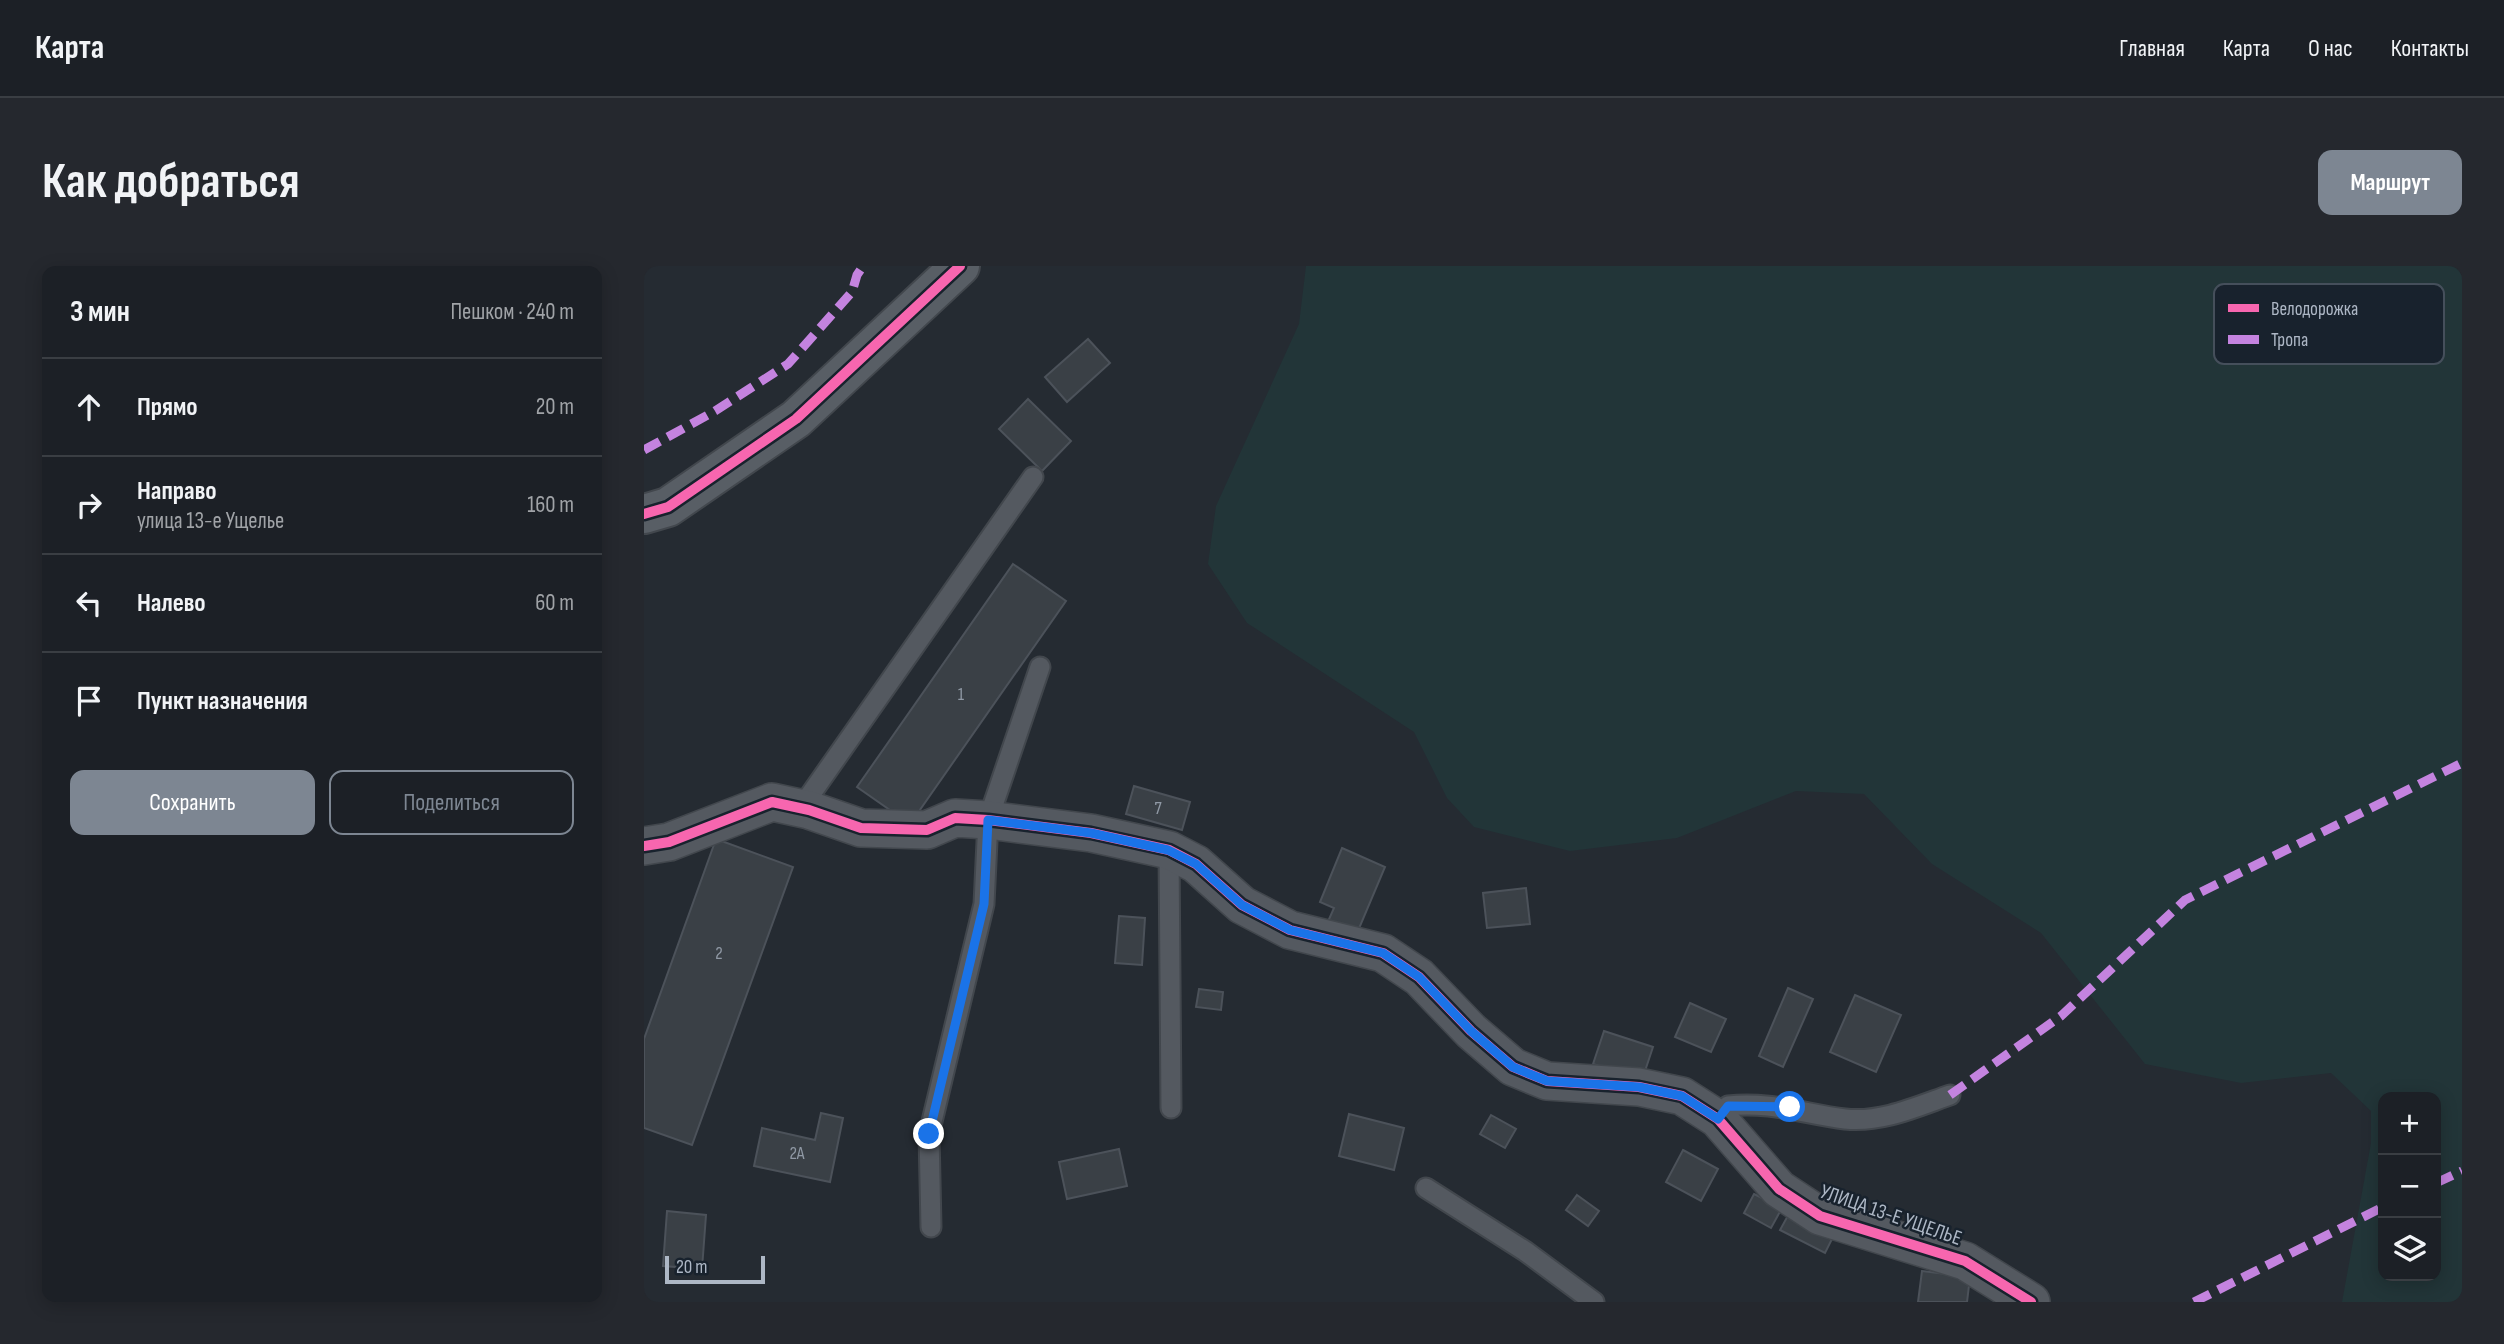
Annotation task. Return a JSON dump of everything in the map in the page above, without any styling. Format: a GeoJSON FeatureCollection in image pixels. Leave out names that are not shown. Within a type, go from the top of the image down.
{"type":"FeatureCollection","features":[{"type":"Feature","properties":{"kind":"street"},"geometry":{"type":"LineString","coordinates":[[644,514],[668,507],[796,419],[960,266]]}},
{"type":"Feature","properties":{"kind":"street","name":"УЛИЦА 13-Е УЩЕЛЬЕ"},"geometry":{"type":"LineString","coordinates":[[644,846],[669,842],[772,802],[801,808],[861,828],[927,830],[955,818],[988,820],[1091,833],[1168,850],[1196,864],[1242,905],[1290,930],[1383,953],[1419,977],[1471,1031],[1513,1067],[1547,1081],[1639,1087],[1682,1096],[1718,1119],[1779,1189],[1819,1216],[1965,1261],[2031,1302]]}},
{"type":"Feature","properties":{"kind":"lane"},"geometry":{"type":"LineString","coordinates":[[801,808],[1033,477]]}},
{"type":"Feature","properties":{"kind":"lane"},"geometry":{"type":"LineString","coordinates":[[931,1227],[929,1134],[984,904],[988,820],[1040,667]]}},
{"type":"Feature","properties":{"kind":"lane"},"geometry":{"type":"LineString","coordinates":[[1168,850],[1171,1108]]}},
{"type":"Feature","properties":{"kind":"lane"},"geometry":{"type":"LineString","coordinates":[[1718,1119],[1728,1106],[1744,1104],[1790,1107],[1847,1119],[1886,1117],[1950,1095]]}},
{"type":"Feature","properties":{"kind":"lane"},"geometry":{"type":"LineString","coordinates":[[1426,1188],[1525,1251],[1594,1302]]}},
{"type":"Feature","properties":{"kind":"green space"},"geometry":{"type":"Polygon","coordinates":[[[1306,266],[2462,266],[2462,1302],[2342,1302],[2371,1143],[2371,1111],[2331,1073],[2241,1083],[2145,1064],[2041,933],[1932,864],[1864,794],[1796,791],[1677,838],[1570,851],[1474,827],[1447,798],[1414,732],[1247,623],[1208,564],[1216,506],[1299,324],[1306,266]]]}},
{"type":"Feature","properties":{"kind":"building"},"geometry":{"type":"Polygon","coordinates":[[[1088,339],[1110,363],[1067,402],[1045,377],[1088,339]]]}},
{"type":"Feature","properties":{"kind":"building"},"geometry":{"type":"Polygon","coordinates":[[[1028,399],[1071,441],[1042,471],[999,429],[1028,399]]]}},
{"type":"Feature","properties":{"kind":"building"},"geometry":{"type":"Polygon","coordinates":[[[1013,564],[1066,601],[910,824],[857,787],[1013,564]]]}},
{"type":"Feature","properties":{"kind":"building"},"geometry":{"type":"Polygon","coordinates":[[[1134,786],[1190,802],[1182,830],[1126,814],[1134,786]]]}},
{"type":"Feature","properties":{"kind":"building"},"geometry":{"type":"Polygon","coordinates":[[[716,839],[793,867],[692,1145],[644,1128],[644,1039],[716,839]]]}},
{"type":"Feature","properties":{"kind":"building"},"geometry":{"type":"Polygon","coordinates":[[[1342,848],[1385,867],[1355,938],[1326,926],[1334,908],[1320,902],[1342,848]]]}},
{"type":"Feature","properties":{"kind":"building"},"geometry":{"type":"Polygon","coordinates":[[[1526,888],[1530,924],[1487,928],[1483,893],[1526,888]]]}},
{"type":"Feature","properties":{"kind":"building"},"geometry":{"type":"Polygon","coordinates":[[[1119,916],[1145,918],[1142,965],[1115,963],[1119,916]]]}},
{"type":"Feature","properties":{"kind":"building"},"geometry":{"type":"Polygon","coordinates":[[[1788,988],[1813,999],[1783,1067],[1759,1056],[1788,988]]]}},
{"type":"Feature","properties":{"kind":"building"},"geometry":{"type":"Polygon","coordinates":[[[1199,989],[1223,992],[1221,1010],[1196,1007],[1199,989]]]}},
{"type":"Feature","properties":{"kind":"building"},"geometry":{"type":"Polygon","coordinates":[[[1855,995],[1901,1015],[1876,1072],[1830,1052],[1855,995]]]}},
{"type":"Feature","properties":{"kind":"building"},"geometry":{"type":"Polygon","coordinates":[[[1690,1003],[1726,1019],[1711,1052],[1675,1037],[1690,1003]]]}},
{"type":"Feature","properties":{"kind":"building"},"geometry":{"type":"Polygon","coordinates":[[[1604,1031],[1653,1047],[1642,1080],[1593,1064],[1604,1031]]]}},
{"type":"Feature","properties":{"kind":"building"},"geometry":{"type":"Polygon","coordinates":[[[821,1113],[843,1118],[830,1182],[754,1166],[762,1128],[815,1140],[821,1113]]]}},
{"type":"Feature","properties":{"kind":"building"},"geometry":{"type":"Polygon","coordinates":[[[1349,1114],[1404,1128],[1394,1170],[1339,1156],[1349,1114]]]}},
{"type":"Feature","properties":{"kind":"building"},"geometry":{"type":"Polygon","coordinates":[[[1491,1115],[1516,1129],[1505,1148],[1480,1134],[1491,1115]]]}},
{"type":"Feature","properties":{"kind":"building"},"geometry":{"type":"Polygon","coordinates":[[[1119,1149],[1127,1186],[1067,1199],[1059,1162],[1119,1149]]]}},
{"type":"Feature","properties":{"kind":"building"},"geometry":{"type":"Polygon","coordinates":[[[1683,1150],[1718,1169],[1701,1201],[1666,1182],[1683,1150]]]}},
{"type":"Feature","properties":{"kind":"building"},"geometry":{"type":"Polygon","coordinates":[[[1754,1194],[1782,1208],[1771,1228],[1744,1213],[1754,1194]]]}},
{"type":"Feature","properties":{"kind":"building"},"geometry":{"type":"Polygon","coordinates":[[[1577,1195],[1599,1211],[1588,1226],[1566,1210],[1577,1195]]]}},
{"type":"Feature","properties":{"kind":"building"},"geometry":{"type":"Polygon","coordinates":[[[1791,1210],[1835,1233],[1825,1253],[1780,1230],[1791,1210]]]}},
{"type":"Feature","properties":{"kind":"building"},"geometry":{"type":"Polygon","coordinates":[[[667,1211],[706,1215],[702,1269],[663,1266],[667,1211]]]}},
{"type":"Feature","properties":{"kind":"building"},"geometry":{"type":"Polygon","coordinates":[[[1922,1271],[1970,1277],[1967,1302],[1918,1302],[1922,1271]]]}},
{"type":"Feature","properties":{"kind":"marked path"},"geometry":{"type":"LineString","coordinates":[[644,450],[715,411],[788,364],[852,292],[863,266]]}},
{"type":"Feature","properties":{"kind":"marked path"},"geometry":{"type":"LineString","coordinates":[[1950,1095],[2061,1016],[2185,900],[2462,763]]}},
{"type":"Feature","properties":{"kind":"marked path"},"geometry":{"type":"LineString","coordinates":[[2441,1181],[2462,1171]]}},
{"type":"Feature","properties":{"kind":"marked path"},"geometry":{"type":"LineString","coordinates":[[2194,1302],[2378,1210]]}},
{"type":"Feature","properties":{"kind":"cycle path"},"geometry":{"type":"LineString","coordinates":[[644,514],[668,507],[796,419],[960,266]]}},
{"type":"Feature","properties":{"kind":"cycle path"},"geometry":{"type":"LineString","coordinates":[[644,846],[669,842],[772,802],[809,810],[861,828],[927,830],[955,818],[988,820],[1091,833],[1169,850],[1196,864],[1242,905],[1290,930],[1383,953],[1419,977],[1471,1031],[1513,1067],[1547,1081],[1639,1087],[1682,1096],[1718,1119],[1779,1189],[1820,1216],[1965,1261],[2031,1302]]}},
{"type":"Feature","properties":{"kind":"route"},"geometry":{"type":"LineString","coordinates":[[929,1134],[935,1098],[958,1016],[984,904],[988,820],[1091,833],[1168,850],[1196,864],[1242,905],[1290,930],[1383,953],[1419,977],[1471,1031],[1513,1067],[1547,1081],[1639,1087],[1682,1096],[1718,1119],[1728,1106],[1744,1104],[1790,1107]]}}]}
